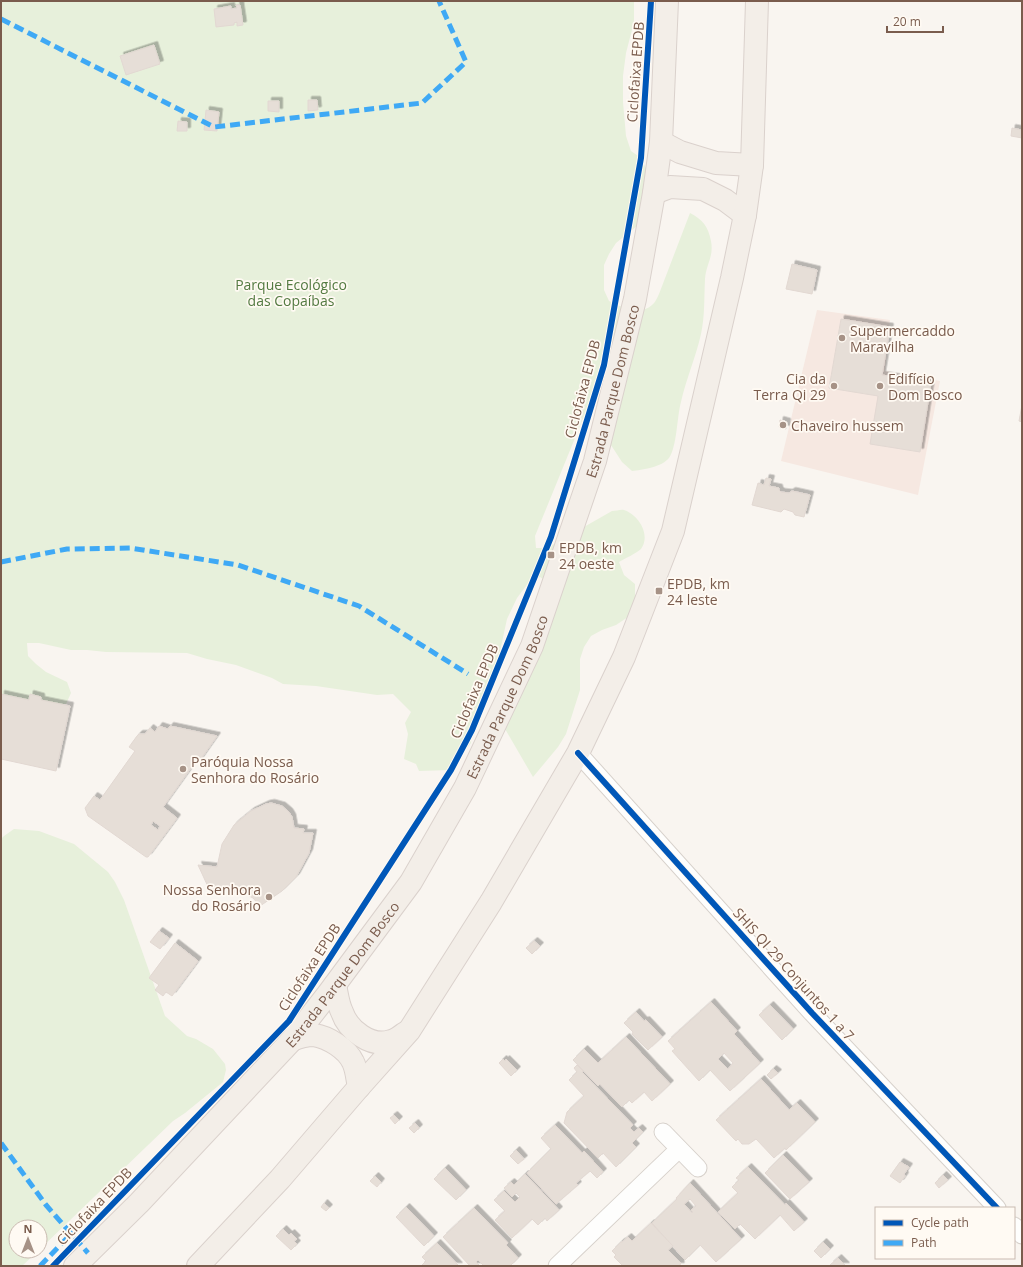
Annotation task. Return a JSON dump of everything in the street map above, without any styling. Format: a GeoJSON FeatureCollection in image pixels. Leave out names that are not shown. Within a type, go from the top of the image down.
{"type":"FeatureCollection","features":[{"type":"Feature","properties":{"kind":"main road","name":"Estrada Parque Dom Bosco"},"geometry":{"type":"LineString","coordinates":[[75,1266],[139,1202],[292,1040],[335,985],[415,875],[465,788],[532,646],[596,461],[635,299],[654,193],[661,142],[668,1]]}},
{"type":"Feature","properties":{"kind":"main road"},"geometry":{"type":"LineString","coordinates":[[198,1266],[280,1179],[358,1087],[409,1031],[491,902],[578,753],[624,657],[673,530],[745,215],[752,165],[757,1]]}},
{"type":"Feature","properties":{"kind":"main road"},"geometry":{"type":"LineString","coordinates":[[661,142],[680,152],[716,163],[752,165]]}},
{"type":"Feature","properties":{"kind":"main road"},"geometry":{"type":"LineString","coordinates":[[654,193],[670,187],[703,189],[726,200],[745,215]]}},
{"type":"Feature","properties":{"kind":"main road"},"geometry":{"type":"LineString","coordinates":[[335,985],[342,1012],[347,1024],[365,1038],[382,1043],[392,1041],[409,1031]]}},
{"type":"Feature","properties":{"kind":"main road"},"geometry":{"type":"LineString","coordinates":[[292,1040],[313,1035],[330,1040],[343,1050],[353,1062],[358,1087]]}},
{"type":"Feature","properties":{"kind":"street","name":"SHIS QI 29 Conjuntos 1 a 7"},"geometry":{"type":"LineString","coordinates":[[578,753],[812,1013],[996,1207]]}},
{"type":"Feature","properties":{"kind":"street"},"geometry":{"type":"LineString","coordinates":[[663,1132],[698,1168]]}},
{"type":"Feature","properties":{"kind":"street"},"geometry":{"type":"LineString","coordinates":[[557,1266],[679,1149]]}},
{"type":"Feature","properties":{"kind":"street"},"geometry":{"type":"LineString","coordinates":[[1015,1227],[1022,1235]]}},
{"type":"Feature","properties":{"kind":"shaded area"},"geometry":{"type":"Polygon","coordinates":[[[817,310],[890,320],[885,371],[940,381],[918,495],[781,461],[817,310]]]}},
{"type":"Feature","properties":{"kind":"green space","name":"Parque Ecológico das Copaíbas"},"geometry":{"type":"Polygon","coordinates":[[[1,1],[634,1],[634,22],[626,53],[623,76],[623,102],[626,136],[631,151],[641,158],[653,183],[644,217],[637,226],[616,243],[609,254],[604,265],[604,290],[609,301],[625,308],[642,310],[653,304],[659,294],[690,213],[704,224],[708,231],[712,247],[705,279],[703,320],[699,343],[683,393],[674,447],[669,458],[657,466],[632,471],[622,462],[609,442],[630,368],[616,365],[602,372],[535,536],[536,548],[547,548],[612,511],[624,510],[639,521],[645,538],[641,549],[619,562],[624,575],[635,584],[635,601],[631,615],[616,625],[591,636],[584,647],[580,659],[580,690],[566,734],[558,747],[533,777],[501,722],[550,584],[540,577],[529,582],[517,598],[507,619],[497,665],[481,719],[472,730],[471,743],[454,761],[451,770],[419,771],[416,764],[404,759],[408,734],[405,723],[411,712],[393,694],[377,695],[316,686],[283,684],[272,678],[236,665],[187,653],[71,650],[39,643],[27,643],[28,656],[46,672],[67,682],[71,693],[66,704],[21,706],[1,711],[1,1]]]}},
{"type":"Feature","properties":{"kind":"green space"},"geometry":{"type":"Polygon","coordinates":[[[14,829],[39,831],[74,844],[108,872],[124,900],[165,1016],[187,1036],[196,1039],[213,1049],[225,1064],[226,1070],[223,1082],[173,1121],[48,1241],[48,1219],[8,1219],[8,1259],[29,1259],[22,1266],[1,1266],[1,839],[14,829]]]}},
{"type":"Feature","properties":{"kind":"building"},"geometry":{"type":"Polygon","coordinates":[[[236,5],[240,5],[243,25],[237,26],[237,22],[234,23],[234,25],[216,27],[214,9],[231,6],[231,9],[237,8],[236,5]]]}},
{"type":"Feature","properties":{"kind":"building"},"geometry":{"type":"Polygon","coordinates":[[[154,45],[160,64],[126,75],[120,56],[154,45]]]}},
{"type":"Feature","properties":{"kind":"building"},"geometry":{"type":"Polygon","coordinates":[[[308,100],[317,100],[318,110],[308,111],[308,100]]]}},
{"type":"Feature","properties":{"kind":"building"},"geometry":{"type":"Polygon","coordinates":[[[268,101],[279,101],[279,112],[268,111],[268,101]]]}},
{"type":"Feature","properties":{"kind":"building"},"geometry":{"type":"Polygon","coordinates":[[[206,110],[219,112],[217,131],[204,130],[206,110]]]}},
{"type":"Feature","properties":{"kind":"building"},"geometry":{"type":"Polygon","coordinates":[[[178,121],[187,122],[187,131],[177,131],[178,121]]]}},
{"type":"Feature","properties":{"kind":"building"},"geometry":{"type":"Polygon","coordinates":[[[1012,128],[1022,130],[1022,138],[1011,136],[1012,128]]]}},
{"type":"Feature","properties":{"kind":"building"},"geometry":{"type":"Polygon","coordinates":[[[792,264],[817,270],[812,294],[786,289],[792,264]]]}},
{"type":"Feature","properties":{"kind":"building","name":"Edifício Dom Bosco"},"geometry":{"type":"Polygon","coordinates":[[[841,319],[890,327],[882,375],[931,383],[920,452],[870,444],[878,396],[829,388],[841,319]]]}},
{"type":"Feature","properties":{"kind":"building"},"geometry":{"type":"Polygon","coordinates":[[[1022,405],[1022,422],[1019,421],[1022,405]]]}},
{"type":"Feature","properties":{"kind":"building","name":"Chaveiro hussem"},"geometry":{"type":"Polygon","coordinates":[[[780,420],[787,422],[786,429],[779,427],[780,420]]]}},
{"type":"Feature","properties":{"kind":"building"},"geometry":{"type":"Polygon","coordinates":[[[766,478],[771,479],[769,486],[779,488],[781,492],[789,493],[792,491],[810,495],[804,517],[795,515],[793,512],[784,509],[781,512],[752,505],[758,483],[764,485],[766,478]]]}},
{"type":"Feature","properties":{"kind":"building"},"geometry":{"type":"Polygon","coordinates":[[[1,694],[29,700],[30,694],[41,697],[41,700],[70,706],[56,771],[1,759],[1,694]]]}},
{"type":"Feature","properties":{"kind":"building"},"geometry":{"type":"Polygon","coordinates":[[[159,726],[168,729],[170,726],[217,736],[198,763],[196,761],[163,807],[177,818],[148,857],[146,857],[88,816],[85,808],[94,796],[100,800],[135,751],[129,747],[137,736],[139,734],[145,734],[150,728],[155,732],[159,726]],[[153,821],[151,825],[158,830],[160,826],[153,821]]]}},
{"type":"Feature","properties":{"kind":"building"},"geometry":{"type":"Polygon","coordinates":[[[271,803],[282,806],[289,812],[292,817],[294,828],[304,829],[303,833],[313,833],[309,853],[296,877],[282,891],[260,906],[253,898],[249,896],[247,890],[234,892],[224,886],[210,891],[198,865],[217,867],[222,844],[234,825],[251,811],[271,803]]]}},
{"type":"Feature","properties":{"kind":"building"},"geometry":{"type":"Polygon","coordinates":[[[159,931],[169,938],[160,949],[150,942],[159,931]]]}},
{"type":"Feature","properties":{"kind":"building"},"geometry":{"type":"Polygon","coordinates":[[[534,941],[540,946],[532,954],[526,948],[534,941]]]}},
{"type":"Feature","properties":{"kind":"building"},"geometry":{"type":"Polygon","coordinates":[[[175,943],[198,961],[172,996],[166,992],[163,996],[155,990],[159,985],[149,978],[175,943]]]}},
{"type":"Feature","properties":{"kind":"building"},"geometry":{"type":"Polygon","coordinates":[[[711,1002],[737,1031],[734,1034],[760,1063],[730,1091],[710,1070],[699,1081],[672,1051],[675,1049],[668,1041],[711,1002]],[[724,1053],[718,1059],[728,1069],[733,1063],[724,1053]]]}},
{"type":"Feature","properties":{"kind":"building"},"geometry":{"type":"Polygon","coordinates":[[[770,1005],[793,1029],[782,1040],[759,1015],[770,1005]]]}},
{"type":"Feature","properties":{"kind":"building"},"geometry":{"type":"Polygon","coordinates":[[[636,1012],[662,1037],[648,1050],[632,1034],[633,1032],[624,1023],[636,1012]]]}},
{"type":"Feature","properties":{"kind":"building"},"geometry":{"type":"Polygon","coordinates":[[[626,1037],[670,1084],[652,1101],[644,1092],[632,1103],[629,1100],[622,1107],[600,1084],[598,1086],[573,1060],[584,1049],[598,1063],[626,1037]]]}},
{"type":"Feature","properties":{"kind":"building"},"geometry":{"type":"Polygon","coordinates":[[[503,1059],[505,1061],[506,1059],[517,1070],[511,1076],[499,1063],[503,1059]]]}},
{"type":"Feature","properties":{"kind":"building"},"geometry":{"type":"Polygon","coordinates":[[[577,1065],[633,1125],[630,1128],[634,1132],[639,1128],[643,1132],[632,1143],[636,1147],[616,1167],[603,1153],[598,1158],[564,1123],[567,1112],[584,1096],[569,1080],[577,1072],[574,1068],[577,1065]]]}},
{"type":"Feature","properties":{"kind":"building"},"geometry":{"type":"Polygon","coordinates":[[[773,1069],[778,1073],[771,1079],[767,1075],[773,1069]]]}},
{"type":"Feature","properties":{"kind":"building"},"geometry":{"type":"Polygon","coordinates":[[[761,1079],[789,1110],[797,1103],[815,1122],[786,1150],[785,1148],[774,1158],[756,1139],[749,1144],[742,1144],[738,1139],[736,1141],[716,1120],[761,1079]]]}},
{"type":"Feature","properties":{"kind":"building"},"geometry":{"type":"Polygon","coordinates":[[[394,1115],[399,1120],[395,1124],[390,1118],[394,1115]]]}},
{"type":"Feature","properties":{"kind":"building"},"geometry":{"type":"Polygon","coordinates":[[[415,1123],[419,1128],[414,1133],[409,1128],[415,1123]]]}},
{"type":"Feature","properties":{"kind":"building"},"geometry":{"type":"Polygon","coordinates":[[[555,1125],[582,1153],[584,1151],[603,1172],[597,1178],[590,1171],[576,1183],[578,1185],[556,1204],[527,1173],[551,1149],[541,1138],[555,1125]]]}},
{"type":"Feature","properties":{"kind":"building"},"geometry":{"type":"Polygon","coordinates":[[[516,1150],[524,1159],[518,1164],[510,1156],[516,1150]]]}},
{"type":"Feature","properties":{"kind":"building"},"geometry":{"type":"Polygon","coordinates":[[[783,1155],[809,1182],[790,1199],[765,1173],[783,1155]]]}},
{"type":"Feature","properties":{"kind":"building"},"geometry":{"type":"Polygon","coordinates":[[[900,1162],[909,1167],[900,1183],[890,1176],[900,1162]]]}},
{"type":"Feature","properties":{"kind":"building"},"geometry":{"type":"Polygon","coordinates":[[[748,1167],[804,1222],[794,1231],[780,1215],[755,1239],[740,1224],[735,1229],[718,1212],[738,1193],[732,1187],[739,1180],[736,1178],[748,1167]]]}},
{"type":"Feature","properties":{"kind":"building"},"geometry":{"type":"Polygon","coordinates":[[[445,1168],[466,1190],[456,1200],[434,1179],[445,1168]]]}},
{"type":"Feature","properties":{"kind":"building"},"geometry":{"type":"Polygon","coordinates":[[[525,1174],[559,1210],[547,1221],[545,1218],[538,1225],[532,1219],[512,1238],[495,1220],[505,1211],[494,1200],[504,1191],[515,1202],[520,1197],[516,1193],[512,1197],[504,1188],[511,1182],[514,1185],[525,1174]]]}},
{"type":"Feature","properties":{"kind":"building"},"geometry":{"type":"Polygon","coordinates":[[[943,1175],[948,1180],[939,1188],[935,1183],[943,1175]]]}},
{"type":"Feature","properties":{"kind":"building"},"geometry":{"type":"Polygon","coordinates":[[[375,1176],[381,1182],[377,1187],[370,1181],[375,1176]]]}},
{"type":"Feature","properties":{"kind":"building"},"geometry":{"type":"Polygon","coordinates":[[[690,1183],[741,1239],[716,1262],[700,1245],[685,1260],[652,1223],[677,1199],[676,1198],[690,1183]],[[690,1199],[684,1204],[692,1213],[693,1212],[691,1210],[696,1206],[690,1199]]]}},
{"type":"Feature","properties":{"kind":"building"},"geometry":{"type":"Polygon","coordinates":[[[324,1203],[329,1208],[326,1211],[321,1207],[324,1203]]]}},
{"type":"Feature","properties":{"kind":"building"},"geometry":{"type":"Polygon","coordinates":[[[406,1207],[434,1236],[424,1246],[396,1217],[406,1207]]]}},
{"type":"Feature","properties":{"kind":"building"},"geometry":{"type":"Polygon","coordinates":[[[474,1208],[508,1243],[506,1245],[518,1258],[510,1266],[484,1266],[478,1260],[476,1262],[479,1265],[478,1266],[470,1266],[443,1237],[474,1208]]]}},
{"type":"Feature","properties":{"kind":"building"},"geometry":{"type":"Polygon","coordinates":[[[651,1223],[673,1246],[668,1250],[681,1263],[681,1266],[623,1266],[614,1257],[616,1255],[612,1251],[621,1242],[628,1237],[632,1241],[651,1223]]]}},
{"type":"Feature","properties":{"kind":"building"},"geometry":{"type":"Polygon","coordinates":[[[283,1229],[289,1235],[291,1233],[297,1239],[294,1241],[297,1244],[291,1250],[276,1236],[283,1229]]]}},
{"type":"Feature","properties":{"kind":"building"},"geometry":{"type":"Polygon","coordinates":[[[823,1242],[830,1249],[821,1258],[814,1251],[823,1242]]]}},
{"type":"Feature","properties":{"kind":"building"},"geometry":{"type":"Polygon","coordinates":[[[437,1243],[459,1266],[421,1266],[426,1261],[422,1257],[437,1243]]]}},
{"type":"Feature","properties":{"kind":"building"},"geometry":{"type":"Polygon","coordinates":[[[838,1258],[846,1266],[830,1265],[838,1258]]]}},
{"type":"Feature","properties":{"kind":"marked path"},"geometry":{"type":"LineString","coordinates":[[1,19],[214,127],[422,103],[466,62],[439,1]]}},
{"type":"Feature","properties":{"kind":"marked path"},"geometry":{"type":"LineString","coordinates":[[1,562],[67,549],[130,548],[238,565],[359,606],[468,674]]}},
{"type":"Feature","properties":{"kind":"marked path"},"geometry":{"type":"LineString","coordinates":[[1,1143],[46,1205],[88,1253]]}},
{"type":"Feature","properties":{"kind":"marked path"},"geometry":{"type":"LineString","coordinates":[[40,1266],[71,1234]]}},
{"type":"Feature","properties":{"kind":"cycle path","name":"Ciclofaixa EPDB"},"geometry":{"type":"LineString","coordinates":[[53,1266],[289,1021],[451,770],[472,730],[551,537],[604,365],[641,158],[651,1]]}},
{"type":"Feature","properties":{"kind":"cycle path"},"geometry":{"type":"LineString","coordinates":[[578,753],[812,1013],[996,1207]]}},
{"type":"Feature","properties":{"kind":"place","name":"Supermercaddo Maravilha"},"geometry":{"type":"Point","coordinates":[842,338]}},
{"type":"Feature","properties":{"kind":"place","name":"Cia da Terra Qi 29"},"geometry":{"type":"Point","coordinates":[834,386]}},
{"type":"Feature","properties":{"kind":"place","name":"Edifício Dom Bosco"},"geometry":{"type":"Point","coordinates":[880,386]}},
{"type":"Feature","properties":{"kind":"place","name":"Chaveiro hussem"},"geometry":{"type":"Point","coordinates":[783,425]}},
{"type":"Feature","properties":{"kind":"place","name":"EPDB, km 24 oeste"},"geometry":{"type":"Point","coordinates":[551,555]}},
{"type":"Feature","properties":{"kind":"place","name":"EPDB, km 24 leste"},"geometry":{"type":"Point","coordinates":[659,591]}},
{"type":"Feature","properties":{"kind":"place","name":"Paróquia Nossa Senhora do Rosário"},"geometry":{"type":"Point","coordinates":[183,769]}},
{"type":"Feature","properties":{"kind":"place","name":"Nossa Senhora do Rosário"},"geometry":{"type":"Point","coordinates":[269,897]}}]}
